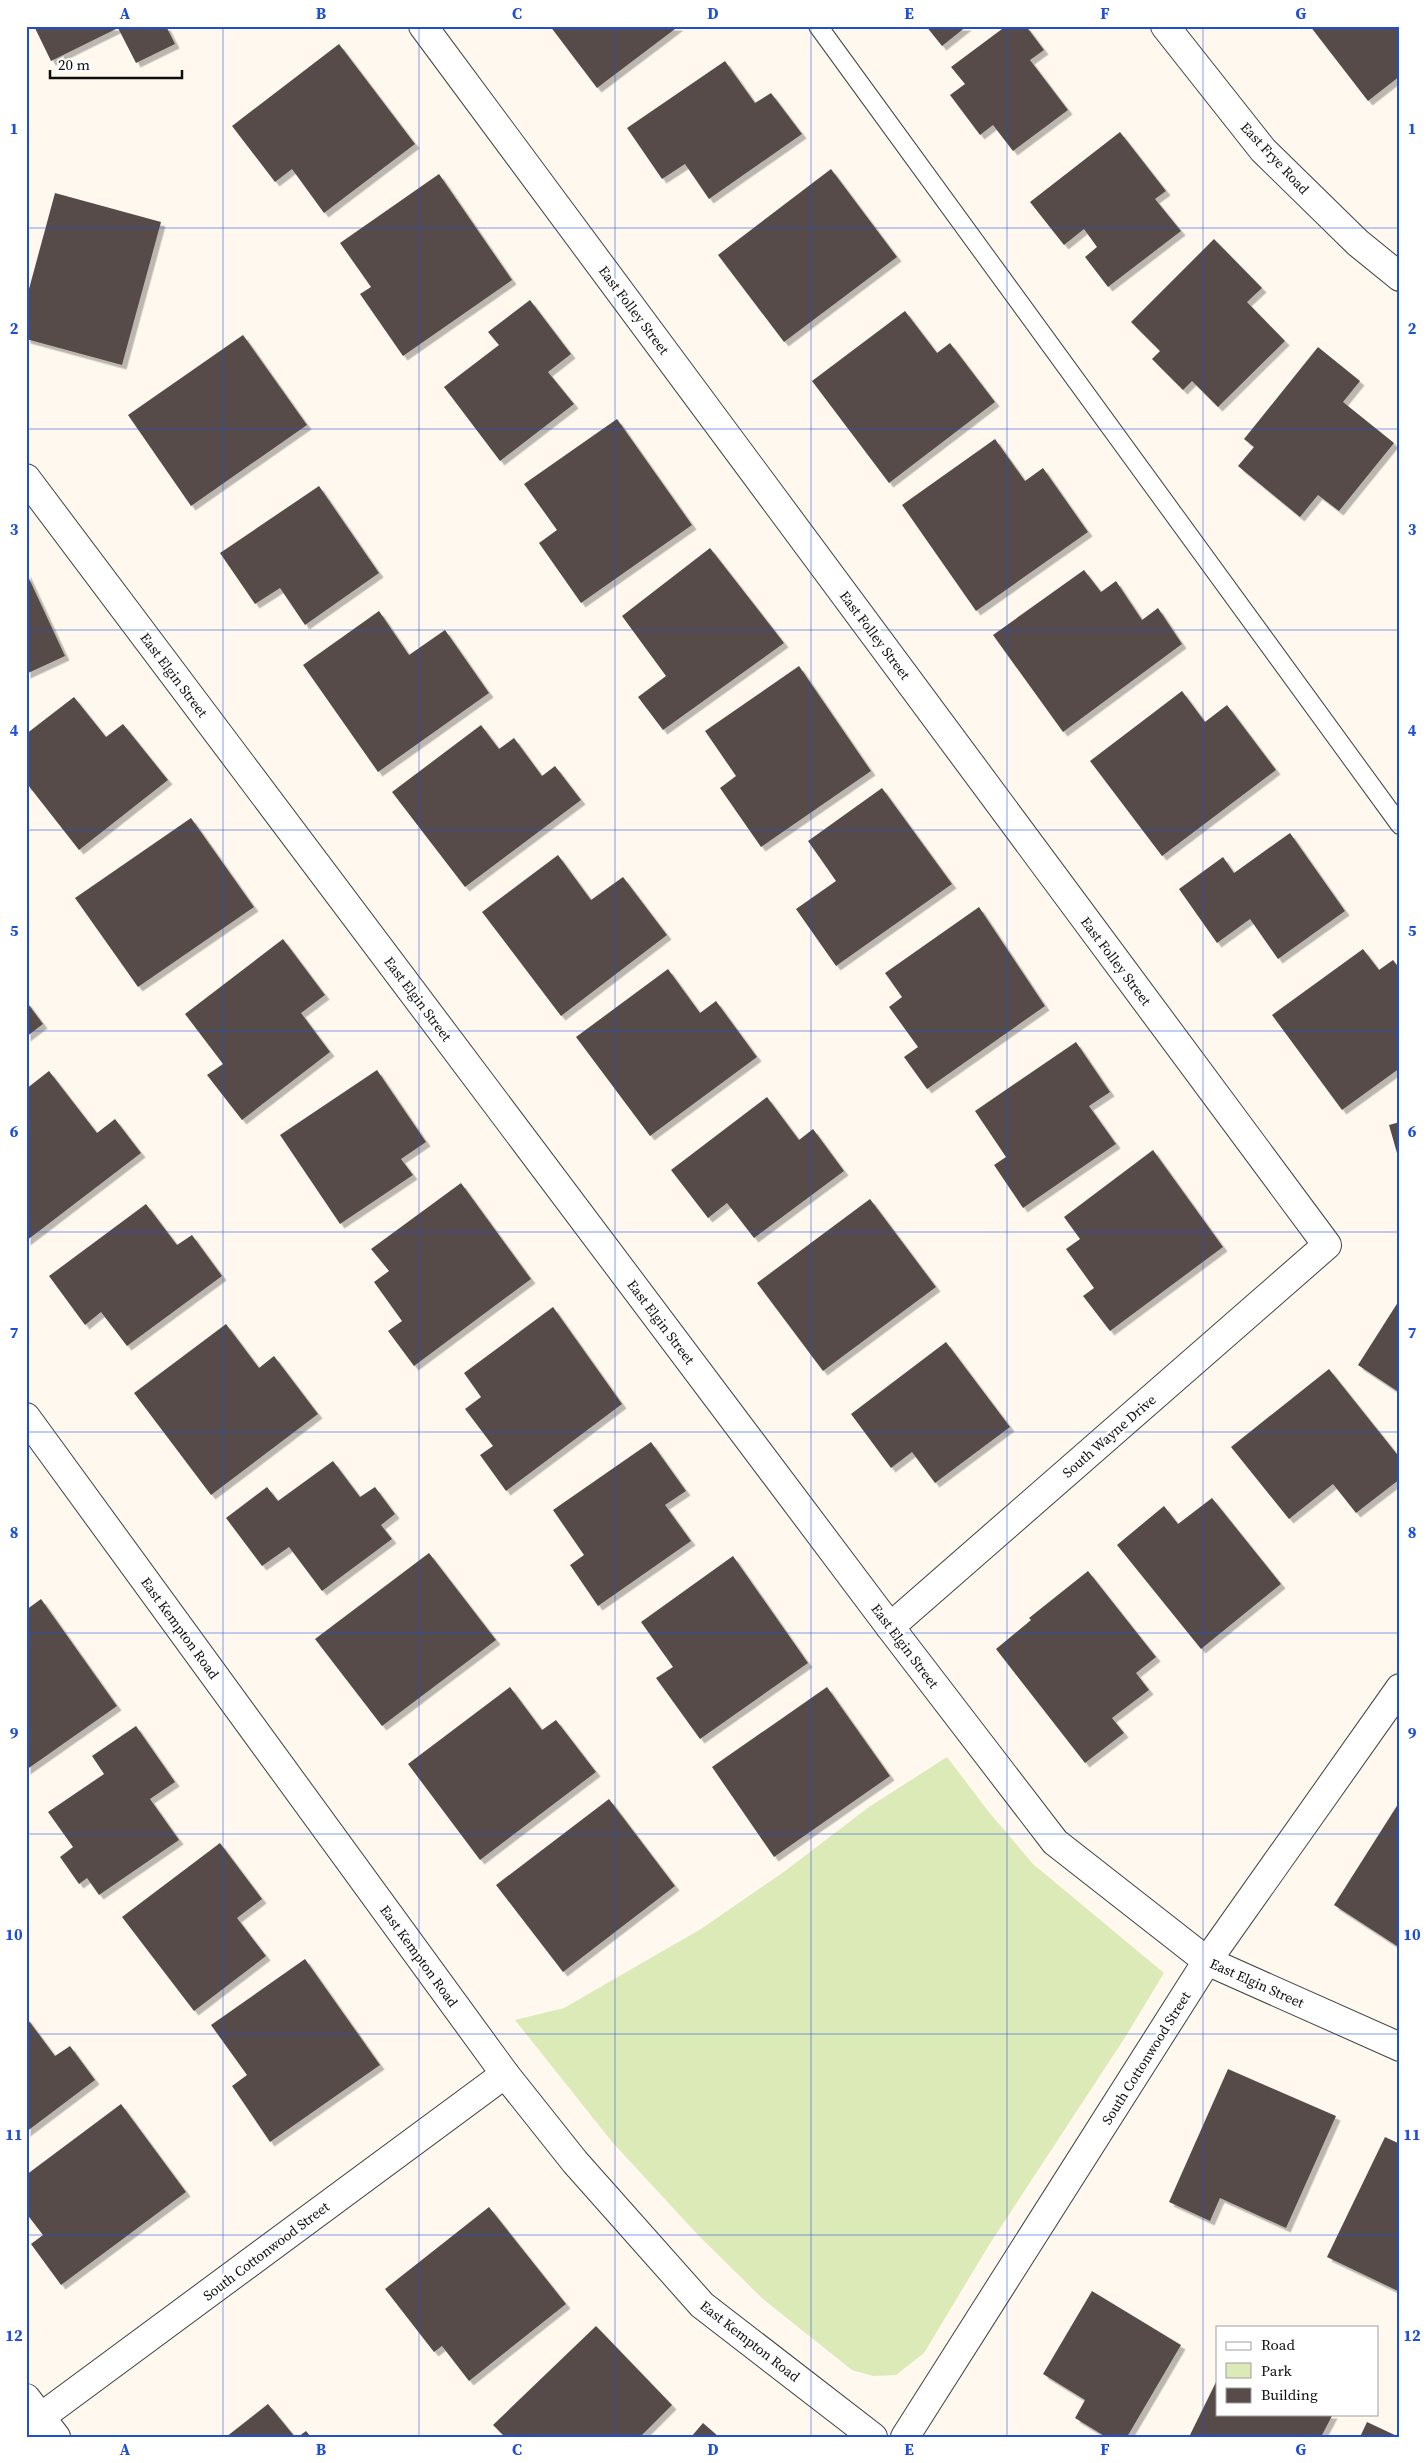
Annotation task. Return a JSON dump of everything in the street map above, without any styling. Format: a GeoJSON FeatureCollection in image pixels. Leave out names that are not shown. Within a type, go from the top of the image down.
{"type":"FeatureCollection","features":[{"type":"Feature","properties":{"kind":"street","name":"East Folley Street"},"geometry":{"type":"LineString","coordinates":[[423,26],[1327,1244]]}},
{"type":"Feature","properties":{"kind":"street","name":"East Frye Road"},"geometry":{"type":"LineString","coordinates":[[1165,26],[1263,150],[1358,243],[1400,277]]}},
{"type":"Feature","properties":{"kind":"street","name":"East Elgin Street"},"geometry":{"type":"LineString","coordinates":[[26,478],[890,1627],[1055,1842],[1207,1961],[1400,2047]]}},
{"type":"Feature","properties":{"kind":"street","name":"South Wayne Drive"},"geometry":{"type":"LineString","coordinates":[[890,1627],[1327,1244]]}},
{"type":"Feature","properties":{"kind":"street","name":"East Kempton Road"},"geometry":{"type":"LineString","coordinates":[[26,1417],[505,2074],[575,2162],[702,2305],[874,2437]]}},
{"type":"Feature","properties":{"kind":"street","name":"South Cottonwood Street"},"geometry":{"type":"LineString","coordinates":[[904,2437],[1207,1961],[1400,1688]]}},
{"type":"Feature","properties":{"kind":"street","name":"South Cottonwood Street"},"geometry":{"type":"LineString","coordinates":[[37,2420],[505,2074]]}},
{"type":"Feature","properties":{"kind":"lane"},"geometry":{"type":"LineString","coordinates":[[818,26],[1400,825]]}},
{"type":"Feature","properties":{"kind":"green space"},"geometry":{"type":"Polygon","coordinates":[[[947,1757],[988,1811],[1033,1864],[1164,1973],[1124,2039],[989,2245],[924,2353],[896,2375],[873,2376],[852,2370],[763,2299],[699,2236],[613,2143],[515,2020],[564,2008],[701,1929],[785,1871],[869,1807],[947,1757]]]}},
{"type":"Feature","properties":{"kind":"building"},"geometry":{"type":"Polygon","coordinates":[[[34,26],[166,26],[175,44],[136,63],[118,28],[51,61],[34,26]]]}},
{"type":"Feature","properties":{"kind":"building"},"geometry":{"type":"Polygon","coordinates":[[[550,26],[679,26],[597,88],[550,26]]]}},
{"type":"Feature","properties":{"kind":"building"},"geometry":{"type":"Polygon","coordinates":[[[926,26],[967,26],[942,46],[926,26]]]}},
{"type":"Feature","properties":{"kind":"building"},"geometry":{"type":"Polygon","coordinates":[[[1006,26],[1026,26],[1044,50],[1030,60],[1068,110],[1013,151],[993,125],[980,135],[950,95],[965,84],[951,67],[1006,26]]]}},
{"type":"Feature","properties":{"kind":"building"},"geometry":{"type":"Polygon","coordinates":[[[1310,26],[1400,26],[1400,76],[1368,101],[1310,26]]]}},
{"type":"Feature","properties":{"kind":"building"},"geometry":{"type":"Polygon","coordinates":[[[339,44],[415,144],[324,213],[292,169],[275,182],[232,126],[339,44]]]}},
{"type":"Feature","properties":{"kind":"building"},"geometry":{"type":"Polygon","coordinates":[[[725,61],[755,103],[771,93],[802,134],[709,199],[685,164],[662,179],[627,128],[725,61]]]}},
{"type":"Feature","properties":{"kind":"building"},"geometry":{"type":"Polygon","coordinates":[[[1120,132],[1166,191],[1155,199],[1181,231],[1108,287],[1085,257],[1097,247],[1084,229],[1064,245],[1030,202],[1120,132]]]}},
{"type":"Feature","properties":{"kind":"building"},"geometry":{"type":"Polygon","coordinates":[[[831,169],[897,257],[784,342],[718,255],[831,169]]]}},
{"type":"Feature","properties":{"kind":"building"},"geometry":{"type":"Polygon","coordinates":[[[439,174],[512,280],[403,356],[360,294],[371,287],[340,243],[439,174]]]}},
{"type":"Feature","properties":{"kind":"building"},"geometry":{"type":"Polygon","coordinates":[[[55,193],[161,222],[122,365],[26,339],[26,300],[55,193]]]}},
{"type":"Feature","properties":{"kind":"building"},"geometry":{"type":"Polygon","coordinates":[[[1214,239],[1262,288],[1247,302],[1285,341],[1218,407],[1192,381],[1183,390],[1152,359],[1160,351],[1131,322],[1214,239]]]}},
{"type":"Feature","properties":{"kind":"building"},"geometry":{"type":"Polygon","coordinates":[[[530,300],[571,354],[548,372],[574,404],[500,461],[444,387],[499,345],[488,332],[530,300]]]}},
{"type":"Feature","properties":{"kind":"building"},"geometry":{"type":"Polygon","coordinates":[[[905,311],[937,353],[950,343],[995,402],[889,483],[812,381],[905,311]]]}},
{"type":"Feature","properties":{"kind":"building"},"geometry":{"type":"Polygon","coordinates":[[[243,335],[307,425],[191,506],[128,415],[243,335]]]}},
{"type":"Feature","properties":{"kind":"building"},"geometry":{"type":"Polygon","coordinates":[[[1318,347],[1360,381],[1343,402],[1394,443],[1339,511],[1318,495],[1300,517],[1238,466],[1254,447],[1244,439],[1318,347]]]}},
{"type":"Feature","properties":{"kind":"building"},"geometry":{"type":"Polygon","coordinates":[[[617,419],[692,525],[581,603],[539,543],[557,530],[524,484],[617,419]]]}},
{"type":"Feature","properties":{"kind":"building"},"geometry":{"type":"Polygon","coordinates":[[[995,439],[1025,481],[1043,468],[1088,532],[976,611],[902,505],[995,439]]]}},
{"type":"Feature","properties":{"kind":"building"},"geometry":{"type":"Polygon","coordinates":[[[319,486],[379,573],[305,625],[280,588],[255,604],[220,553],[319,486]]]}},
{"type":"Feature","properties":{"kind":"building"},"geometry":{"type":"Polygon","coordinates":[[[710,548],[784,643],[663,730],[638,697],[666,676],[622,616],[710,548]]]}},
{"type":"Feature","properties":{"kind":"building"},"geometry":{"type":"Polygon","coordinates":[[[1084,570],[1101,592],[1116,581],[1142,620],[1158,608],[1182,644],[1063,732],[993,635],[1084,570]]]}},
{"type":"Feature","properties":{"kind":"building"},"geometry":{"type":"Polygon","coordinates":[[[26,572],[65,656],[26,674],[26,572]]]}},
{"type":"Feature","properties":{"kind":"building"},"geometry":{"type":"Polygon","coordinates":[[[379,611],[409,655],[445,630],[489,693],[378,772],[303,665],[379,611]]]}},
{"type":"Feature","properties":{"kind":"building"},"geometry":{"type":"Polygon","coordinates":[[[799,666],[871,771],[761,847],[720,788],[736,776],[705,731],[799,666]]]}},
{"type":"Feature","properties":{"kind":"building"},"geometry":{"type":"Polygon","coordinates":[[[1182,691],[1205,722],[1227,705],[1276,770],[1162,856],[1090,761],[1182,691]]]}},
{"type":"Feature","properties":{"kind":"building"},"geometry":{"type":"Polygon","coordinates":[[[74,697],[106,737],[123,724],[168,780],[79,850],[28,785],[26,786],[26,734],[74,697]]]}},
{"type":"Feature","properties":{"kind":"building"},"geometry":{"type":"Polygon","coordinates":[[[481,725],[499,749],[514,738],[542,776],[555,766],[581,800],[465,887],[392,792],[481,725]]]}},
{"type":"Feature","properties":{"kind":"building"},"geometry":{"type":"Polygon","coordinates":[[[882,788],[952,884],[836,966],[796,909],[836,881],[808,841],[882,788]]]}},
{"type":"Feature","properties":{"kind":"building"},"geometry":{"type":"Polygon","coordinates":[[[191,818],[254,907],[138,987],[75,898],[191,818]]]}},
{"type":"Feature","properties":{"kind":"building"},"geometry":{"type":"Polygon","coordinates":[[[1290,833],[1345,911],[1278,959],[1250,919],[1217,943],[1179,889],[1223,857],[1234,873],[1290,833]]]}},
{"type":"Feature","properties":{"kind":"building"},"geometry":{"type":"Polygon","coordinates":[[[558,855],[591,900],[623,877],[667,935],[561,1016],[482,912],[558,855]]]}},
{"type":"Feature","properties":{"kind":"building"},"geometry":{"type":"Polygon","coordinates":[[[979,907],[1045,1006],[927,1089],[904,1057],[918,1047],[889,1007],[902,997],[885,973],[979,907]]]}},
{"type":"Feature","properties":{"kind":"building"},"geometry":{"type":"Polygon","coordinates":[[[283,939],[325,995],[301,1013],[330,1052],[242,1120],[207,1075],[223,1064],[185,1014],[283,939]]]}},
{"type":"Feature","properties":{"kind":"building"},"geometry":{"type":"Polygon","coordinates":[[[1363,949],[1379,970],[1393,960],[1400,969],[1400,1068],[1342,1110],[1272,1015],[1363,949]]]}},
{"type":"Feature","properties":{"kind":"building"},"geometry":{"type":"Polygon","coordinates":[[[668,969],[700,1013],[716,1001],[757,1057],[650,1136],[576,1037],[668,969]]]}},
{"type":"Feature","properties":{"kind":"building"},"geometry":{"type":"Polygon","coordinates":[[[26,1001],[43,1024],[26,1037],[26,1001]]]}},
{"type":"Feature","properties":{"kind":"building"},"geometry":{"type":"Polygon","coordinates":[[[1076,1042],[1110,1092],[1089,1106],[1116,1144],[1023,1208],[994,1165],[1006,1157],[975,1111],[1076,1042]]]}},
{"type":"Feature","properties":{"kind":"building"},"geometry":{"type":"Polygon","coordinates":[[[377,1070],[426,1142],[401,1159],[413,1175],[340,1224],[280,1135],[377,1070]]]}},
{"type":"Feature","properties":{"kind":"building"},"geometry":{"type":"Polygon","coordinates":[[[49,1071],[97,1133],[115,1119],[141,1153],[26,1241],[26,1089],[49,1071]]]}},
{"type":"Feature","properties":{"kind":"building"},"geometry":{"type":"Polygon","coordinates":[[[767,1097],[799,1140],[813,1129],[844,1171],[754,1238],[727,1203],[708,1218],[671,1170],[767,1097]]]}},
{"type":"Feature","properties":{"kind":"building"},"geometry":{"type":"Polygon","coordinates":[[[1400,1122],[1400,1160],[1399,1160],[1389,1125],[1400,1122]]]}},
{"type":"Feature","properties":{"kind":"building"},"geometry":{"type":"Polygon","coordinates":[[[1153,1150],[1223,1247],[1110,1331],[1083,1296],[1094,1288],[1066,1249],[1080,1239],[1064,1217],[1153,1150]]]}},
{"type":"Feature","properties":{"kind":"building"},"geometry":{"type":"Polygon","coordinates":[[[461,1183],[531,1279],[414,1366],[388,1331],[402,1321],[374,1282],[389,1271],[371,1249],[461,1183]]]}},
{"type":"Feature","properties":{"kind":"building"},"geometry":{"type":"Polygon","coordinates":[[[870,1199],[936,1287],[823,1371],[757,1283],[870,1199]]]}},
{"type":"Feature","properties":{"kind":"building"},"geometry":{"type":"Polygon","coordinates":[[[146,1204],[177,1245],[192,1235],[222,1276],[127,1346],[101,1312],[85,1325],[49,1276],[146,1204]]]}},
{"type":"Feature","properties":{"kind":"building"},"geometry":{"type":"Polygon","coordinates":[[[1400,1299],[1400,1393],[1358,1365],[1400,1299]]]}},
{"type":"Feature","properties":{"kind":"building"},"geometry":{"type":"Polygon","coordinates":[[[553,1307],[622,1404],[506,1491],[480,1455],[493,1446],[465,1409],[481,1397],[464,1373],[553,1307]]]}},
{"type":"Feature","properties":{"kind":"building"},"geometry":{"type":"Polygon","coordinates":[[[226,1324],[259,1368],[274,1356],[318,1414],[211,1495],[134,1393],[226,1324]]]}},
{"type":"Feature","properties":{"kind":"building"},"geometry":{"type":"Polygon","coordinates":[[[946,1342],[1010,1427],[935,1483],[912,1452],[891,1468],[851,1414],[946,1342]]]}},
{"type":"Feature","properties":{"kind":"building"},"geometry":{"type":"Polygon","coordinates":[[[1329,1369],[1400,1458],[1400,1479],[1356,1513],[1333,1484],[1289,1519],[1231,1447],[1329,1369]]]}},
{"type":"Feature","properties":{"kind":"building"},"geometry":{"type":"Polygon","coordinates":[[[651,1442],[686,1491],[665,1505],[691,1541],[598,1606],[570,1565],[584,1555],[553,1510],[651,1442]]]}},
{"type":"Feature","properties":{"kind":"building"},"geometry":{"type":"Polygon","coordinates":[[[333,1461],[360,1497],[375,1487],[395,1514],[381,1525],[392,1539],[322,1591],[289,1547],[262,1566],[226,1518],[267,1487],[278,1501],[333,1461]]]}},
{"type":"Feature","properties":{"kind":"building"},"geometry":{"type":"Polygon","coordinates":[[[1212,1498],[1281,1584],[1201,1649],[1117,1545],[1164,1506],[1178,1524],[1212,1498]]]}},
{"type":"Feature","properties":{"kind":"building"},"geometry":{"type":"Polygon","coordinates":[[[429,1553],[496,1640],[382,1726],[315,1639],[429,1553]]]}},
{"type":"Feature","properties":{"kind":"building"},"geometry":{"type":"Polygon","coordinates":[[[733,1556],[808,1663],[700,1739],[656,1678],[673,1667],[641,1622],[733,1556]]]}},
{"type":"Feature","properties":{"kind":"building"},"geometry":{"type":"Polygon","coordinates":[[[1088,1571],[1156,1657],[1136,1673],[1149,1690],[1112,1718],[1124,1733],[1085,1763],[996,1649],[1031,1620],[1029,1618],[1088,1571]]]}},
{"type":"Feature","properties":{"kind":"building"},"geometry":{"type":"Polygon","coordinates":[[[41,1599],[117,1706],[26,1770],[26,1610],[41,1599]]]}},
{"type":"Feature","properties":{"kind":"building"},"geometry":{"type":"Polygon","coordinates":[[[510,1687],[542,1730],[556,1720],[596,1772],[480,1860],[408,1764],[510,1687]]]}},
{"type":"Feature","properties":{"kind":"building"},"geometry":{"type":"Polygon","coordinates":[[[827,1687],[890,1776],[774,1857],[712,1767],[827,1687]]]}},
{"type":"Feature","properties":{"kind":"building"},"geometry":{"type":"Polygon","coordinates":[[[136,1726],[175,1782],[150,1799],[179,1840],[99,1895],[87,1878],[79,1884],[60,1857],[73,1847],[48,1812],[104,1774],[92,1756],[136,1726]]]}},
{"type":"Feature","properties":{"kind":"building"},"geometry":{"type":"Polygon","coordinates":[[[609,1799],[675,1886],[563,1972],[496,1885],[609,1799]]]}},
{"type":"Feature","properties":{"kind":"building"},"geometry":{"type":"Polygon","coordinates":[[[1400,1801],[1400,1948],[1334,1905],[1400,1801]]]}},
{"type":"Feature","properties":{"kind":"building"},"geometry":{"type":"Polygon","coordinates":[[[220,1843],[262,1899],[237,1918],[266,1956],[194,2011],[122,1917],[220,1843]]]}},
{"type":"Feature","properties":{"kind":"building"},"geometry":{"type":"Polygon","coordinates":[[[305,1959],[380,2065],[270,2142],[232,2086],[247,2075],[211,2025],[305,1959]]]}},
{"type":"Feature","properties":{"kind":"building"},"geometry":{"type":"Polygon","coordinates":[[[26,2017],[55,2056],[70,2046],[95,2080],[26,2132],[26,2017]]]}},
{"type":"Feature","properties":{"kind":"building"},"geometry":{"type":"Polygon","coordinates":[[[1228,2069],[1336,2116],[1286,2228],[1220,2198],[1210,2221],[1169,2202],[1228,2069]]]}},
{"type":"Feature","properties":{"kind":"building"},"geometry":{"type":"Polygon","coordinates":[[[121,2104],[186,2192],[61,2285],[31,2244],[43,2235],[26,2213],[26,2175],[121,2104]]]}},
{"type":"Feature","properties":{"kind":"building"},"geometry":{"type":"Polygon","coordinates":[[[1385,2137],[1400,2144],[1400,2292],[1327,2257],[1385,2137]]]}},
{"type":"Feature","properties":{"kind":"building"},"geometry":{"type":"Polygon","coordinates":[[[489,2207],[566,2304],[469,2381],[442,2346],[434,2352],[385,2289],[489,2207]]]}},
{"type":"Feature","properties":{"kind":"building"},"geometry":{"type":"Polygon","coordinates":[[[1092,2291],[1181,2345],[1127,2437],[1106,2437],[1075,2418],[1085,2400],[1043,2374],[1092,2291]]]}},
{"type":"Feature","properties":{"kind":"building"},"geometry":{"type":"Polygon","coordinates":[[[596,2326],[672,2405],[640,2437],[505,2437],[493,2425],[596,2326]]]}},
{"type":"Feature","properties":{"kind":"building"},"geometry":{"type":"Polygon","coordinates":[[[1216,2382],[1216,2416],[1332,2416],[1321,2437],[1189,2437],[1216,2382]]]}},
{"type":"Feature","properties":{"kind":"building"},"geometry":{"type":"Polygon","coordinates":[[[268,2404],[295,2437],[226,2437],[268,2404]]]}},
{"type":"Feature","properties":{"kind":"building"},"geometry":{"type":"Polygon","coordinates":[[[1367,2422],[1399,2437],[1360,2437],[1367,2422]]]}},
{"type":"Feature","properties":{"kind":"building"},"geometry":{"type":"Polygon","coordinates":[[[703,2423],[719,2437],[691,2437],[703,2423]]]}},
{"type":"Feature","properties":{"kind":"building"},"geometry":{"type":"Polygon","coordinates":[[[306,2431],[311,2437],[298,2437],[306,2431]]]}}]}
